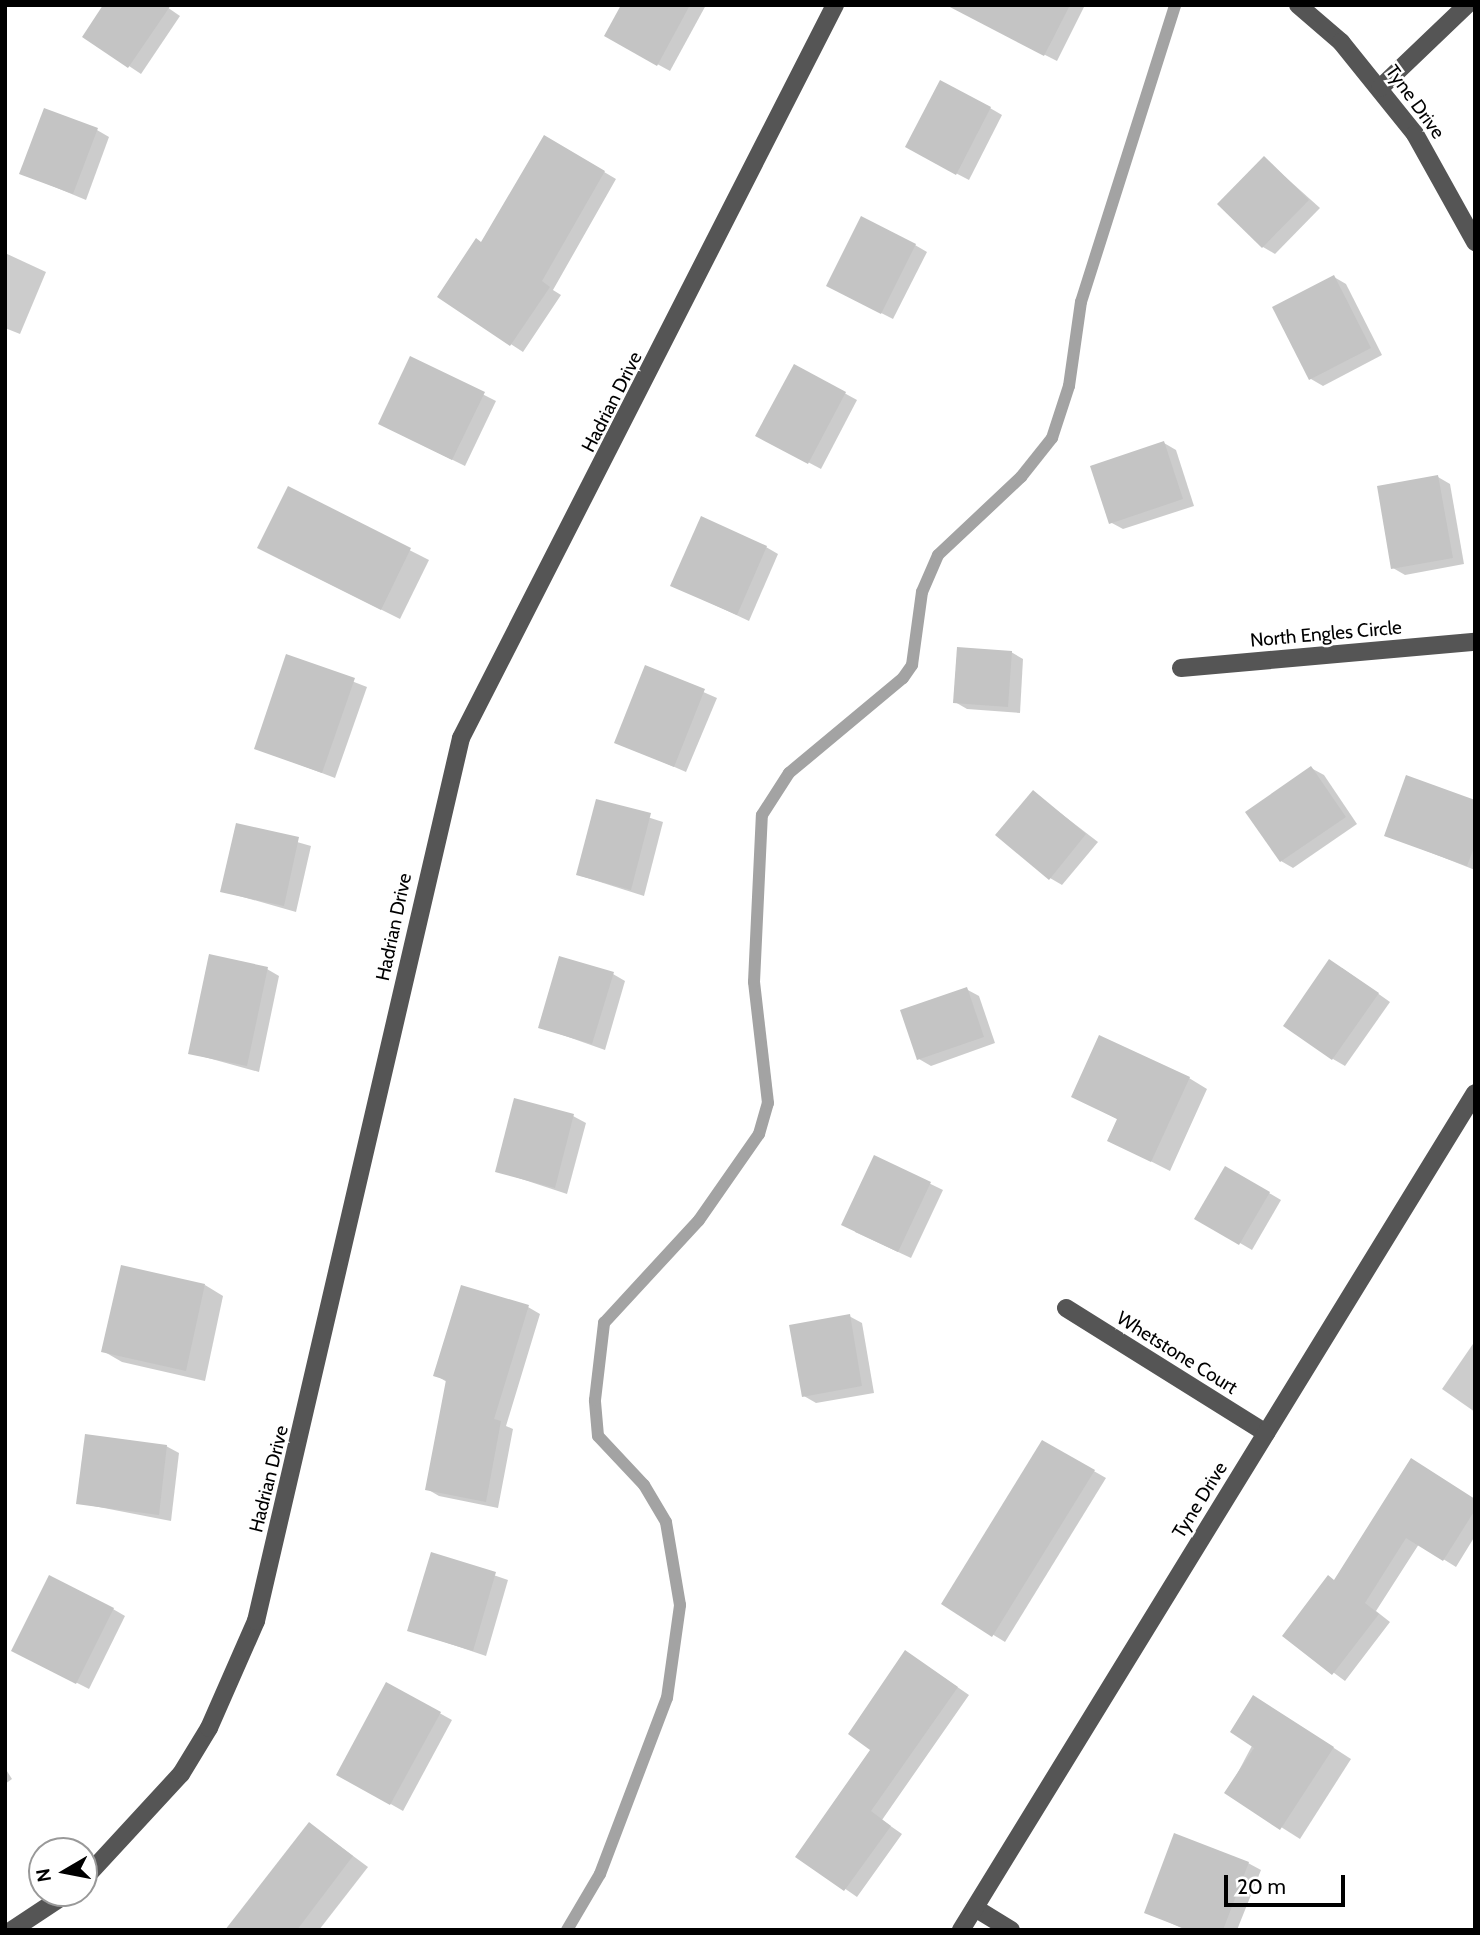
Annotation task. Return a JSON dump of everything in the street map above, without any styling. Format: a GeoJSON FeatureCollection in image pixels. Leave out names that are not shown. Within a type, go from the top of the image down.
{"type":"FeatureCollection","features":[{"type":"Feature","properties":{"kind":"street","name":"Hadrian Drive"},"geometry":{"type":"LineString","coordinates":[[98,1867],[120,1847],[181,1774],[209,1728],[256,1621],[461,738],[835,5]]}},
{"type":"Feature","properties":{"kind":"street","name":"Tyne Drive"},"geometry":{"type":"LineString","coordinates":[[1298,5],[1380,88],[1415,134],[1475,242]]}},
{"type":"Feature","properties":{"kind":"street"},"geometry":{"type":"LineString","coordinates":[[1380,88],[1467,5]]}},
{"type":"Feature","properties":{"kind":"street","name":"North Engles Circle"},"geometry":{"type":"LineString","coordinates":[[1181,668],[1475,642]]}},
{"type":"Feature","properties":{"kind":"street","name":"Tyne Drive"},"geometry":{"type":"LineString","coordinates":[[961,1930],[1475,1093]]}},
{"type":"Feature","properties":{"kind":"street","name":"Whetstone Court"},"geometry":{"type":"LineString","coordinates":[[1066,1308],[1266,1433]]}},
{"type":"Feature","properties":{"kind":"street"},"geometry":{"type":"LineString","coordinates":[[12,1930],[47,1907]]}},
{"type":"Feature","properties":{"kind":"street"},"geometry":{"type":"LineString","coordinates":[[975,1908],[1011,1930]]}},
{"type":"Feature","properties":{"kind":"building"},"geometry":{"type":"Polygon","coordinates":[[[103,5],[171,5],[128,68],[82,37],[103,5]]]}},
{"type":"Feature","properties":{"kind":"building"},"geometry":{"type":"Polygon","coordinates":[[[621,5],[690,5],[657,66],[604,36],[621,5]]]}},
{"type":"Feature","properties":{"kind":"building"},"geometry":{"type":"Polygon","coordinates":[[[946,5],[1070,5],[1044,56],[946,5]]]}},
{"type":"Feature","properties":{"kind":"building"},"geometry":{"type":"Polygon","coordinates":[[[940,80],[991,107],[956,175],[905,147],[940,80]]]}},
{"type":"Feature","properties":{"kind":"building"},"geometry":{"type":"Polygon","coordinates":[[[44,108],[98,128],[73,194],[19,174],[44,108]]]}},
{"type":"Feature","properties":{"kind":"building"},"geometry":{"type":"Polygon","coordinates":[[[544,135],[605,171],[542,281],[550,287],[510,346],[437,297],[476,238],[481,242],[544,135]]]}},
{"type":"Feature","properties":{"kind":"building"},"geometry":{"type":"Polygon","coordinates":[[[1264,156],[1309,200],[1262,248],[1217,204],[1264,156]]]}},
{"type":"Feature","properties":{"kind":"building"},"geometry":{"type":"Polygon","coordinates":[[[861,216],[916,244],[881,314],[826,286],[861,216]]]}},
{"type":"Feature","properties":{"kind":"building"},"geometry":{"type":"Polygon","coordinates":[[[1334,275],[1371,348],[1309,380],[1272,307],[1334,275]]]}},
{"type":"Feature","properties":{"kind":"building"},"geometry":{"type":"Polygon","coordinates":[[[410,356],[485,392],[452,460],[378,424],[410,356]]]}},
{"type":"Feature","properties":{"kind":"building"},"geometry":{"type":"Polygon","coordinates":[[[794,364],[846,392],[808,464],[755,436],[794,364]]]}},
{"type":"Feature","properties":{"kind":"building"},"geometry":{"type":"Polygon","coordinates":[[[1164,441],[1183,499],[1109,524],[1090,466],[1164,441]]]}},
{"type":"Feature","properties":{"kind":"building"},"geometry":{"type":"Polygon","coordinates":[[[1438,475],[1453,558],[1391,569],[1377,486],[1438,475]]]}},
{"type":"Feature","properties":{"kind":"building"},"geometry":{"type":"Polygon","coordinates":[[[288,486],[411,548],[381,610],[257,548],[288,486]]]}},
{"type":"Feature","properties":{"kind":"building"},"geometry":{"type":"Polygon","coordinates":[[[701,516],[767,546],[737,615],[670,586],[701,516]]]}},
{"type":"Feature","properties":{"kind":"building"},"geometry":{"type":"Polygon","coordinates":[[[957,647],[1012,651],[1008,707],[953,703],[957,647]]]}},
{"type":"Feature","properties":{"kind":"building"},"geometry":{"type":"Polygon","coordinates":[[[286,654],[355,678],[322,773],[254,749],[286,654]]]}},
{"type":"Feature","properties":{"kind":"building"},"geometry":{"type":"Polygon","coordinates":[[[645,665],[705,689],[674,767],[614,743],[645,665]]]}},
{"type":"Feature","properties":{"kind":"building"},"geometry":{"type":"Polygon","coordinates":[[[1311,766],[1346,817],[1280,862],[1245,812],[1311,766]]]}},
{"type":"Feature","properties":{"kind":"building"},"geometry":{"type":"Polygon","coordinates":[[[1406,775],[1475,800],[1475,845],[1467,866],[1384,836],[1406,775]]]}},
{"type":"Feature","properties":{"kind":"building"},"geometry":{"type":"Polygon","coordinates":[[[1033,790],[1086,834],[1049,880],[995,835],[1033,790]]]}},
{"type":"Feature","properties":{"kind":"building"},"geometry":{"type":"Polygon","coordinates":[[[596,799],[651,813],[631,890],[576,875],[596,799]]]}},
{"type":"Feature","properties":{"kind":"building"},"geometry":{"type":"Polygon","coordinates":[[[236,823],[299,837],[284,906],[220,892],[236,823]]]}},
{"type":"Feature","properties":{"kind":"building"},"geometry":{"type":"Polygon","coordinates":[[[209,954],[268,967],[247,1066],[188,1054],[209,954]]]}},
{"type":"Feature","properties":{"kind":"building"},"geometry":{"type":"Polygon","coordinates":[[[559,956],[614,972],[592,1044],[538,1028],[559,956]]]}},
{"type":"Feature","properties":{"kind":"building"},"geometry":{"type":"Polygon","coordinates":[[[1329,959],[1379,993],[1332,1060],[1283,1026],[1329,959]]]}},
{"type":"Feature","properties":{"kind":"building"},"geometry":{"type":"Polygon","coordinates":[[[967,987],[984,1037],[917,1060],[900,1010],[967,987]]]}},
{"type":"Feature","properties":{"kind":"building"},"geometry":{"type":"Polygon","coordinates":[[[1099,1035],[1190,1077],[1151,1162],[1107,1141],[1117,1119],[1071,1097],[1099,1035]]]}},
{"type":"Feature","properties":{"kind":"building"},"geometry":{"type":"Polygon","coordinates":[[[514,1098],[574,1114],[555,1188],[495,1172],[514,1098]]]}},
{"type":"Feature","properties":{"kind":"building"},"geometry":{"type":"Polygon","coordinates":[[[874,1155],[931,1182],[898,1252],[841,1225],[874,1155]]]}},
{"type":"Feature","properties":{"kind":"building"},"geometry":{"type":"Polygon","coordinates":[[[1225,1166],[1270,1192],[1239,1245],[1194,1219],[1225,1166]]]}},
{"type":"Feature","properties":{"kind":"building"},"geometry":{"type":"Polygon","coordinates":[[[121,1265],[205,1284],[186,1371],[101,1352],[121,1265]]]}},
{"type":"Feature","properties":{"kind":"building"},"geometry":{"type":"Polygon","coordinates":[[[461,1285],[529,1305],[494,1419],[501,1421],[486,1502],[425,1490],[446,1380],[433,1376],[461,1285]]]}},
{"type":"Feature","properties":{"kind":"building"},"geometry":{"type":"Polygon","coordinates":[[[850,1314],[862,1386],[802,1397],[789,1325],[850,1314]]]}},
{"type":"Feature","properties":{"kind":"building"},"geometry":{"type":"Polygon","coordinates":[[[85,1434],[167,1445],[159,1515],[76,1504],[85,1434]]]}},
{"type":"Feature","properties":{"kind":"building"},"geometry":{"type":"Polygon","coordinates":[[[1042,1440],[1095,1470],[992,1637],[941,1604],[1042,1440]]]}},
{"type":"Feature","properties":{"kind":"building"},"geometry":{"type":"Polygon","coordinates":[[[1411,1458],[1475,1499],[1475,1510],[1443,1561],[1406,1538],[1365,1603],[1379,1614],[1332,1675],[1282,1636],[1328,1575],[1334,1580],[1411,1458]]]}},
{"type":"Feature","properties":{"kind":"building"},"geometry":{"type":"Polygon","coordinates":[[[431,1552],[496,1572],[473,1651],[407,1631],[431,1552]]]}},
{"type":"Feature","properties":{"kind":"building"},"geometry":{"type":"Polygon","coordinates":[[[49,1575],[114,1608],[76,1684],[11,1651],[49,1575]]]}},
{"type":"Feature","properties":{"kind":"building"},"geometry":{"type":"Polygon","coordinates":[[[905,1650],[958,1687],[871,1811],[891,1826],[844,1891],[795,1857],[870,1750],[848,1734],[905,1650]]]}},
{"type":"Feature","properties":{"kind":"building"},"geometry":{"type":"Polygon","coordinates":[[[386,1682],[441,1712],[390,1805],[336,1775],[386,1682]]]}},
{"type":"Feature","properties":{"kind":"building"},"geometry":{"type":"Polygon","coordinates":[[[1253,1695],[1334,1747],[1280,1830],[1224,1793],[1254,1748],[1230,1732],[1253,1695]]]}},
{"type":"Feature","properties":{"kind":"building"},"geometry":{"type":"Polygon","coordinates":[[[309,1822],[353,1856],[297,1930],[225,1930],[309,1822]]]}},
{"type":"Feature","properties":{"kind":"building"},"geometry":{"type":"Polygon","coordinates":[[[1174,1833],[1249,1862],[1223,1930],[1188,1930],[1144,1913],[1174,1833]]]}},
{"type":"Feature","properties":{"kind":"waterway"},"geometry":{"type":"LineString","coordinates":[[567,1930],[600,1874],[667,1698],[680,1605],[666,1522],[644,1485],[598,1436],[595,1400],[604,1323],[699,1220],[759,1134],[768,1103],[754,982],[762,815],[789,773],[903,678],[912,665],[922,592],[938,555],[1021,477],[1052,438],[1069,386],[1081,302],[1175,5]]}}]}
